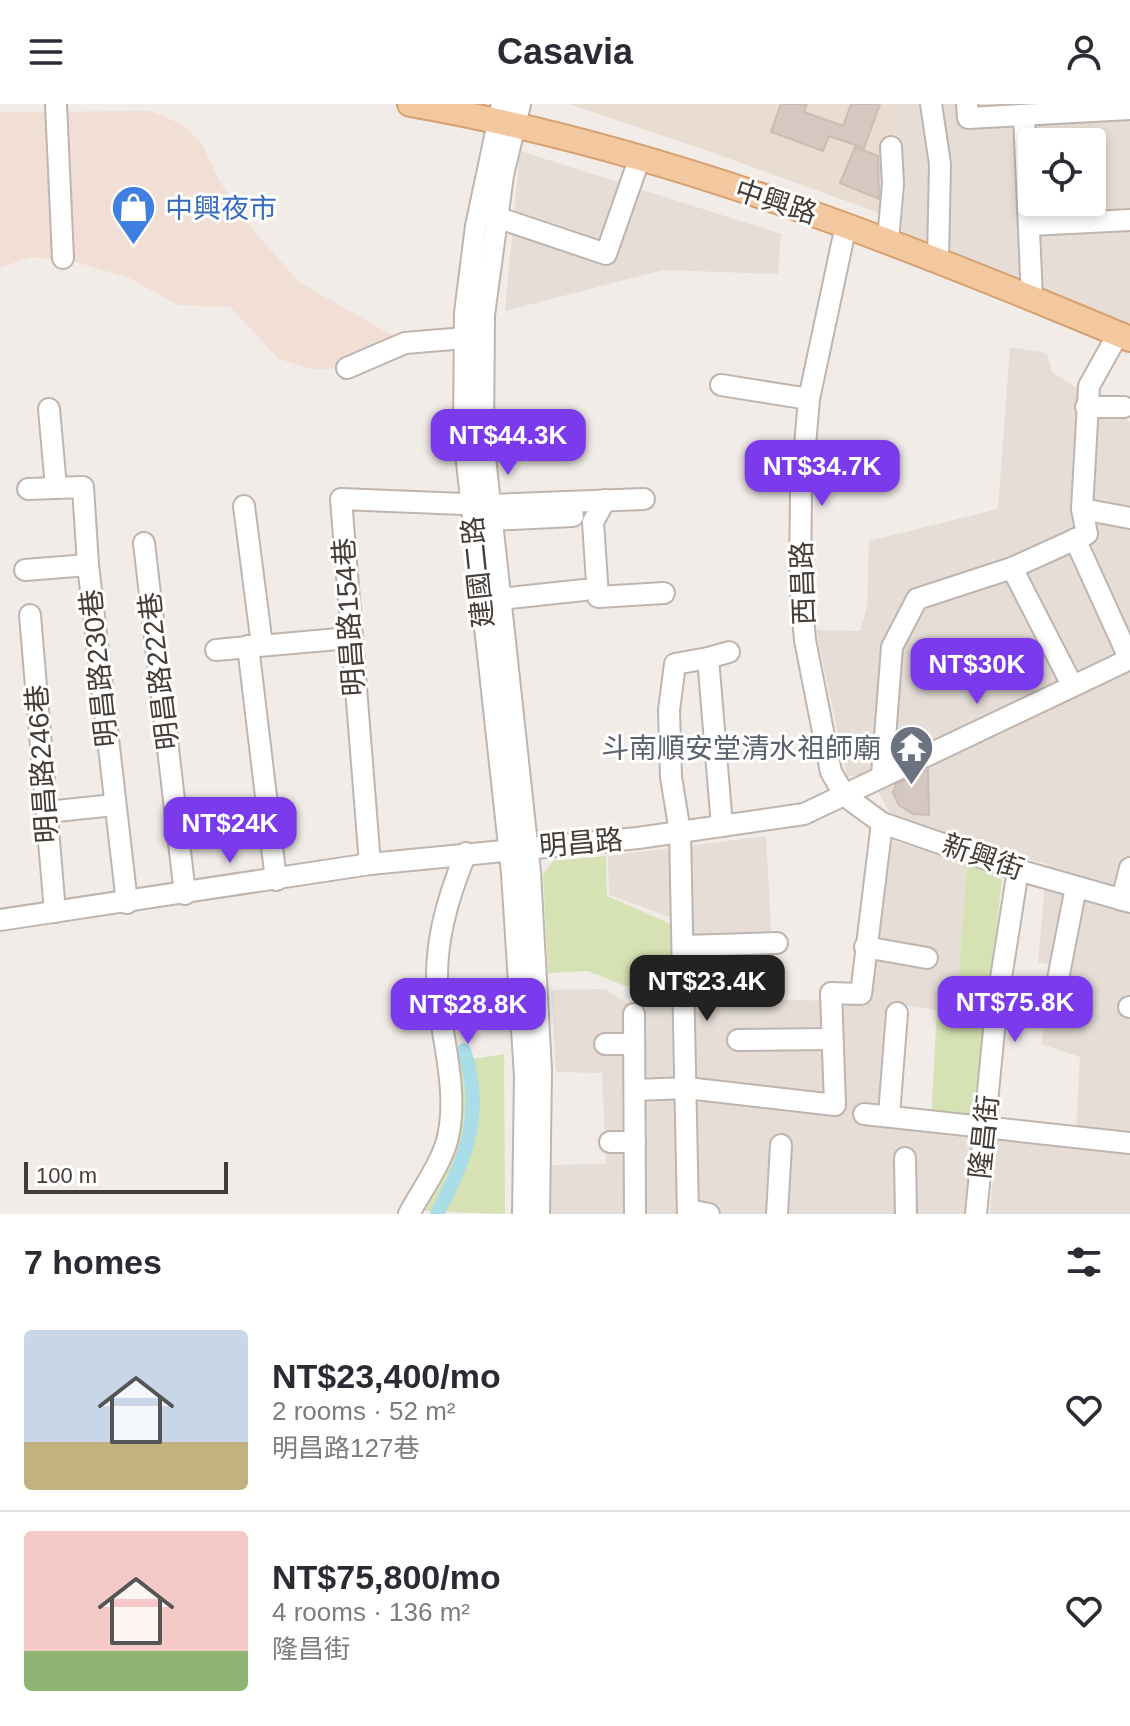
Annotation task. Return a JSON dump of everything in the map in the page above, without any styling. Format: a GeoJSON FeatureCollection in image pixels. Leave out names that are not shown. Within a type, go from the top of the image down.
{"type":"FeatureCollection","features":[{"type":"Feature","properties":{"kind":"main road","name":"中興路"},"geometry":{"type":"LineString","coordinates":[[410,104],[509,113],[888,240],[1124,336]]}},
{"type":"Feature","properties":{"kind":"street"},"geometry":{"type":"LineString","coordinates":[[56,104],[63,258]]}},
{"type":"Feature","properties":{"kind":"street"},"geometry":{"type":"LineString","coordinates":[[931,104],[940,164],[938,260]]}},
{"type":"Feature","properties":{"kind":"street"},"geometry":{"type":"LineString","coordinates":[[968,111],[1024,115],[1064,109],[1130,109]]}},
{"type":"Feature","properties":{"kind":"street","name":"建國二路"},"geometry":{"type":"LineString","coordinates":[[509,113],[484,315],[483,510],[518,849]]}},
{"type":"Feature","properties":{"kind":"street","name":"建國二路"},"geometry":{"type":"LineString","coordinates":[[509,113],[476,226],[465,338],[464,435],[483,510],[500,599],[518,849]]}},
{"type":"Feature","properties":{"kind":"street"},"geometry":{"type":"LineString","coordinates":[[1024,115],[1032,299]]}},
{"type":"Feature","properties":{"kind":"street"},"geometry":{"type":"LineString","coordinates":[[888,240],[893,184],[891,147]]}},
{"type":"Feature","properties":{"kind":"street"},"geometry":{"type":"LineString","coordinates":[[496,217],[606,254],[640,157]]}},
{"type":"Feature","properties":{"kind":"street"},"geometry":{"type":"LineString","coordinates":[[1031,225],[1130,220]]}},
{"type":"Feature","properties":{"kind":"street","name":"西昌路"},"geometry":{"type":"LineString","coordinates":[[845,796],[831,772],[805,640],[800,504],[809,399],[846,225]]}},
{"type":"Feature","properties":{"kind":"street"},"geometry":{"type":"LineString","coordinates":[[882,776],[892,647],[917,599],[1012,568],[1087,534],[1082,509],[1089,386],[1124,336]]}},
{"type":"Feature","properties":{"kind":"street"},"geometry":{"type":"LineString","coordinates":[[347,368],[405,343],[465,338]]}},
{"type":"Feature","properties":{"kind":"street"},"geometry":{"type":"LineString","coordinates":[[721,385],[809,399]]}},
{"type":"Feature","properties":{"kind":"street"},"geometry":{"type":"LineString","coordinates":[[1086,407],[1124,407]]}},
{"type":"Feature","properties":{"kind":"street"},"geometry":{"type":"LineString","coordinates":[[49,409],[56,487]]}},
{"type":"Feature","properties":{"kind":"street","name":"明昌路230巷"},"geometry":{"type":"LineString","coordinates":[[28,489],[83,487],[88,565],[127,903]]}},
{"type":"Feature","properties":{"kind":"street","name":"明昌路154巷"},"geometry":{"type":"LineString","coordinates":[[370,864],[349,638],[341,499],[483,510]]}},
{"type":"Feature","properties":{"kind":"street"},"geometry":{"type":"LineString","coordinates":[[483,510],[644,499]]}},
{"type":"Feature","properties":{"kind":"street"},"geometry":{"type":"LineString","coordinates":[[605,500],[593,522],[598,597],[664,593]]}},
{"type":"Feature","properties":{"kind":"street"},"geometry":{"type":"LineString","coordinates":[[244,506],[276,880]]}},
{"type":"Feature","properties":{"kind":"street"},"geometry":{"type":"LineString","coordinates":[[1082,509],[1130,518]]}},
{"type":"Feature","properties":{"kind":"street"},"geometry":{"type":"LineString","coordinates":[[483,510],[573,516]]}},
{"type":"Feature","properties":{"kind":"street"},"geometry":{"type":"LineString","coordinates":[[1075,539],[1130,660]]}},
{"type":"Feature","properties":{"kind":"street","name":"明昌路222巷"},"geometry":{"type":"LineString","coordinates":[[144,543],[185,894]]}},
{"type":"Feature","properties":{"kind":"street"},"geometry":{"type":"LineString","coordinates":[[25,570],[88,565]]}},
{"type":"Feature","properties":{"kind":"street"},"geometry":{"type":"LineString","coordinates":[[1012,568],[1072,685]]}},
{"type":"Feature","properties":{"kind":"street"},"geometry":{"type":"LineString","coordinates":[[500,599],[584,590]]}},
{"type":"Feature","properties":{"kind":"street","name":"明昌路246巷"},"geometry":{"type":"LineString","coordinates":[[30,615],[55,912]]}},
{"type":"Feature","properties":{"kind":"street"},"geometry":{"type":"LineString","coordinates":[[216,650],[349,638]]}},
{"type":"Feature","properties":{"kind":"street"},"geometry":{"type":"LineString","coordinates":[[709,1214],[688,1212],[680,832],[671,777],[669,710],[675,664],[729,652]]}},
{"type":"Feature","properties":{"kind":"street"},"geometry":{"type":"LineString","coordinates":[[708,658],[722,826]]}},
{"type":"Feature","properties":{"kind":"street","name":"明昌路"},"geometry":{"type":"LineString","coordinates":[[0,920],[370,864],[680,832],[804,814],[1130,660]]}},
{"type":"Feature","properties":{"kind":"street","name":"新興街"},"geometry":{"type":"LineString","coordinates":[[845,796],[882,823],[1018,870],[1126,901]]}},
{"type":"Feature","properties":{"kind":"street"},"geometry":{"type":"LineString","coordinates":[[47,812],[114,805]]}},
{"type":"Feature","properties":{"kind":"street"},"geometry":{"type":"LineString","coordinates":[[635,1090],[687,1088],[835,1105],[831,993],[861,994],[882,823]]}},
{"type":"Feature","properties":{"kind":"street"},"geometry":{"type":"LineString","coordinates":[[518,849],[525,1076],[523,1214]]}},
{"type":"Feature","properties":{"kind":"street"},"geometry":{"type":"LineString","coordinates":[[518,849],[541,1070],[539,1214]]}},
{"type":"Feature","properties":{"kind":"street"},"geometry":{"type":"LineString","coordinates":[[409,1214],[447,1140],[451,1081],[438,993],[439,955],[451,889],[466,853]]}},
{"type":"Feature","properties":{"kind":"street"},"geometry":{"type":"LineString","coordinates":[[1126,901],[1130,868]]}},
{"type":"Feature","properties":{"kind":"street","name":"隆昌街"},"geometry":{"type":"LineString","coordinates":[[976,1214],[996,1010],[1018,870]]}},
{"type":"Feature","properties":{"kind":"street"},"geometry":{"type":"LineString","coordinates":[[1058,979],[1076,887]]}},
{"type":"Feature","properties":{"kind":"street"},"geometry":{"type":"LineString","coordinates":[[684,946],[777,943]]}},
{"type":"Feature","properties":{"kind":"street"},"geometry":{"type":"LineString","coordinates":[[865,947],[927,958]]}},
{"type":"Feature","properties":{"kind":"street"},"geometry":{"type":"LineString","coordinates":[[889,1115],[897,1013]]}},
{"type":"Feature","properties":{"kind":"street"},"geometry":{"type":"LineString","coordinates":[[634,1014],[635,1214]]}},
{"type":"Feature","properties":{"kind":"street"},"geometry":{"type":"LineString","coordinates":[[738,1040],[831,1039]]}},
{"type":"Feature","properties":{"kind":"street"},"geometry":{"type":"LineString","coordinates":[[605,1044],[634,1044]]}},
{"type":"Feature","properties":{"kind":"street"},"geometry":{"type":"LineString","coordinates":[[864,1114],[1130,1143]]}},
{"type":"Feature","properties":{"kind":"street"},"geometry":{"type":"LineString","coordinates":[[610,1142],[635,1142]]}},
{"type":"Feature","properties":{"kind":"street"},"geometry":{"type":"LineString","coordinates":[[777,1214],[781,1145]]}},
{"type":"Feature","properties":{"kind":"street"},"geometry":{"type":"LineString","coordinates":[[905,1158],[906,1214]]}},
{"type":"Feature","properties":{"kind":"shaded area"},"geometry":{"type":"Polygon","coordinates":[[[569,104],[894,104],[896,219],[708,151],[569,104]]]}},
{"type":"Feature","properties":{"kind":"shaded area"},"geometry":{"type":"Polygon","coordinates":[[[892,104],[1130,104],[1130,329],[902,234],[892,104]]]}},
{"type":"Feature","properties":{"kind":"shaded area","name":"中興夜市"},"geometry":{"type":"Polygon","coordinates":[[[150,111],[181,124],[201,142],[220,182],[259,237],[299,282],[405,343],[349,367],[316,370],[279,359],[230,307],[179,305],[127,277],[72,261],[30,257],[0,268],[0,112],[150,111]]]}},
{"type":"Feature","properties":{"kind":"shaded area"},"geometry":{"type":"Polygon","coordinates":[[[520,151],[781,234],[778,274],[663,270],[505,311],[520,151]]]}},
{"type":"Feature","properties":{"kind":"shaded area"},"geometry":{"type":"Polygon","coordinates":[[[1010,347],[1047,353],[1052,372],[1130,422],[1130,1214],[990,1214],[997,1129],[1076,1134],[1080,1057],[1041,1044],[1053,965],[1038,962],[1047,864],[937,837],[893,819],[868,773],[847,777],[816,630],[860,631],[867,608],[869,541],[998,509],[1010,347]]]}},
{"type":"Feature","properties":{"kind":"shaded area"},"geometry":{"type":"Polygon","coordinates":[[[766,836],[775,1000],[861,1001],[890,840],[967,862],[956,1013],[891,1003],[884,1113],[973,1127],[966,1214],[550,1214],[551,1165],[606,1164],[602,1073],[556,1072],[551,990],[605,989],[633,1007],[692,1005],[689,924],[609,895],[608,856],[766,836]]]}},
{"type":"Feature","properties":{"kind":"green space"},"geometry":{"type":"Polygon","coordinates":[[[606,856],[607,896],[676,926],[676,988],[625,986],[588,971],[548,973],[543,874],[553,861],[606,856]]]}},
{"type":"Feature","properties":{"kind":"green space"},"geometry":{"type":"Polygon","coordinates":[[[967,862],[1002,880],[973,1127],[931,1121],[937,1010],[956,1012],[967,862]]]}},
{"type":"Feature","properties":{"kind":"green space"},"geometry":{"type":"Polygon","coordinates":[[[504,1054],[505,1214],[423,1211],[457,1137],[460,1061],[504,1054]]]}},
{"type":"Feature","properties":{"kind":"building"},"geometry":{"type":"Polygon","coordinates":[[[781,104],[807,104],[804,112],[843,126],[851,104],[880,104],[864,148],[829,136],[823,151],[771,132],[781,104]]]}},
{"type":"Feature","properties":{"kind":"building"},"geometry":{"type":"Polygon","coordinates":[[[855,147],[878,156],[879,199],[840,183],[855,147]]]}},
{"type":"Feature","properties":{"kind":"building","name":"斗南順安堂清水祖師廟"},"geometry":{"type":"Polygon","coordinates":[[[928,770],[929,815],[913,814],[899,805],[893,793],[896,784],[928,770]]]}},
{"type":"Feature","properties":{"kind":"waterway"},"geometry":{"type":"LineString","coordinates":[[437,1214],[464,1155],[469,1135],[473,1094],[464,1050]]}},
{"type":"Feature","properties":{"kind":"place","name":"中興夜市"},"geometry":{"type":"Point","coordinates":[134,247]}},
{"type":"Feature","properties":{"kind":"place","name":"斗南順安堂清水祖師廟"},"geometry":{"type":"Point","coordinates":[912,787]}}]}
